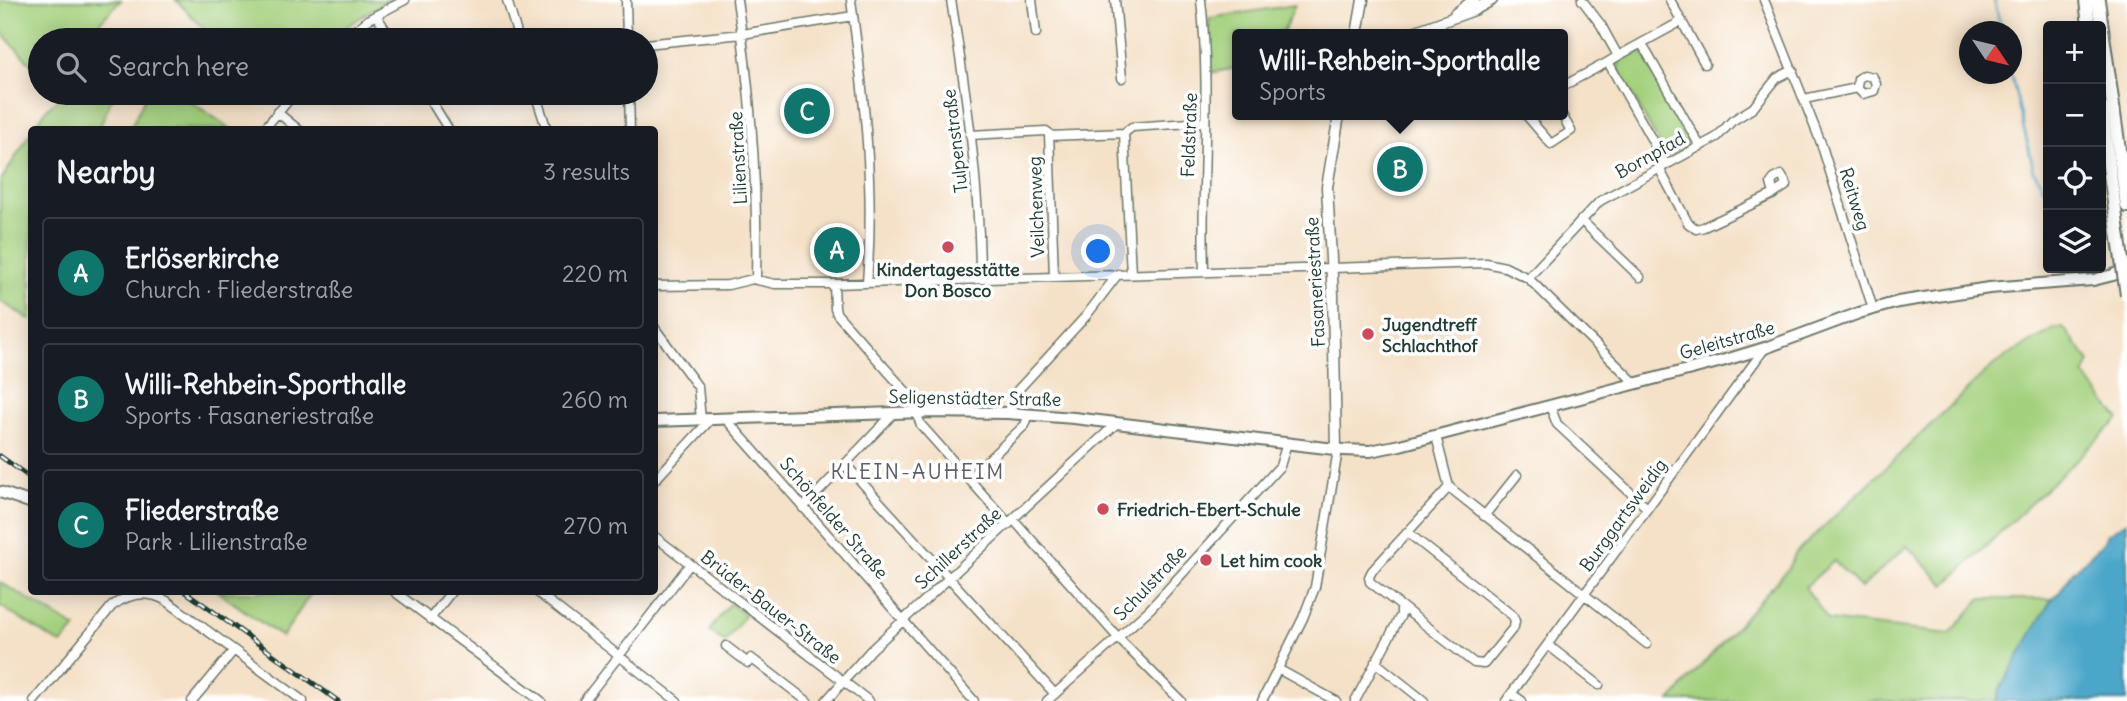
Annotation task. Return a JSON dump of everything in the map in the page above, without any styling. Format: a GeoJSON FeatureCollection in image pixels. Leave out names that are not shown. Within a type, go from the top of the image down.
{"type":"FeatureCollection","features":[{"type":"Feature","properties":{"kind":"highway"},"geometry":{"type":"LineString","coordinates":[[2086,0],[2088,21]]}},
{"type":"Feature","properties":{"kind":"highway"},"geometry":{"type":"LineString","coordinates":[[2098,0],[2127,206]]}},
{"type":"Feature","properties":{"kind":"highway"},"geometry":{"type":"LineString","coordinates":[[2106,144],[2127,295]]}},
{"type":"Feature","properties":{"kind":"main road","name":"Geleitstraße"},"geometry":{"type":"LineString","coordinates":[[1336,449],[1370,451],[1636,384],[1765,348],[1873,309],[1947,293],[2093,280],[2127,268]]}},
{"type":"Feature","properties":{"kind":"main road","name":"Seligenstädter Straße"},"geometry":{"type":"LineString","coordinates":[[658,421],[920,412],[1008,413],[1336,449]]}},
{"type":"Feature","properties":{"kind":"main road"},"geometry":{"type":"LineString","coordinates":[[0,492],[28,501]]}},
{"type":"Feature","properties":{"kind":"street"},"geometry":{"type":"LineString","coordinates":[[359,28],[376,15],[405,0]]}},
{"type":"Feature","properties":{"kind":"street"},"geometry":{"type":"LineString","coordinates":[[507,0],[515,28]]}},
{"type":"Feature","properties":{"kind":"street"},"geometry":{"type":"LineString","coordinates":[[626,0],[627,28]]}},
{"type":"Feature","properties":{"kind":"street","name":"Lilienstraße"},"geometry":{"type":"LineString","coordinates":[[737,0],[755,155],[756,280]]}},
{"type":"Feature","properties":{"kind":"street"},"geometry":{"type":"LineString","coordinates":[[851,0],[868,138],[870,225],[867,282]]}},
{"type":"Feature","properties":{"kind":"street","name":"Tulpenstraße"},"geometry":{"type":"LineString","coordinates":[[951,0],[979,216],[980,279]]}},
{"type":"Feature","properties":{"kind":"street"},"geometry":{"type":"LineString","coordinates":[[1032,0],[1035,33]]}},
{"type":"Feature","properties":{"kind":"street"},"geometry":{"type":"LineString","coordinates":[[1115,0],[1122,78]]}},
{"type":"Feature","properties":{"kind":"street","name":"Feldstraße"},"geometry":{"type":"LineString","coordinates":[[1201,0],[1206,88],[1204,272]]}},
{"type":"Feature","properties":{"kind":"street"},"geometry":{"type":"LineString","coordinates":[[1358,29],[1363,0]]}},
{"type":"Feature","properties":{"kind":"street"},"geometry":{"type":"LineString","coordinates":[[1452,16],[1474,0]]}},
{"type":"Feature","properties":{"kind":"street"},"geometry":{"type":"LineString","coordinates":[[1420,29],[1474,10],[1492,0]]}},
{"type":"Feature","properties":{"kind":"street"},"geometry":{"type":"LineString","coordinates":[[1582,0],[1601,25],[1618,56]]}},
{"type":"Feature","properties":{"kind":"street"},"geometry":{"type":"LineString","coordinates":[[1670,0],[1705,64]]}},
{"type":"Feature","properties":{"kind":"street","name":"Reitweg"},"geometry":{"type":"LineString","coordinates":[[1764,0],[1822,146],[1873,309]]}},
{"type":"Feature","properties":{"kind":"street"},"geometry":{"type":"LineString","coordinates":[[376,15],[384,28]]}},
{"type":"Feature","properties":{"kind":"street"},"geometry":{"type":"LineString","coordinates":[[658,43],[743,34],[853,16]]}},
{"type":"Feature","properties":{"kind":"street"},"geometry":{"type":"LineString","coordinates":[[1568,83],[1682,21]]}},
{"type":"Feature","properties":{"kind":"street"},"geometry":{"type":"LineString","coordinates":[[1642,44],[1700,146]]}},
{"type":"Feature","properties":{"kind":"street"},"geometry":{"type":"LineString","coordinates":[[1608,62],[1663,167],[1688,223],[1696,229],[1704,227],[1774,194]]}},
{"type":"Feature","properties":{"kind":"street","name":"Bornpfad"},"geometry":{"type":"LineString","coordinates":[[1528,278],[1605,197],[1717,137],[1732,121],[1753,108],[1774,81],[1793,70]]}},
{"type":"Feature","properties":{"kind":"street"},"geometry":{"type":"LineString","coordinates":[[1804,99],[1857,88]]}},
{"type":"Feature","properties":{"kind":"street"},"geometry":{"type":"LineString","coordinates":[[266,126],[283,105]]}},
{"type":"Feature","properties":{"kind":"street"},"geometry":{"type":"LineString","coordinates":[[433,105],[447,126]]}},
{"type":"Feature","properties":{"kind":"street"},"geometry":{"type":"LineString","coordinates":[[540,105],[546,126]]}},
{"type":"Feature","properties":{"kind":"street"},"geometry":{"type":"LineString","coordinates":[[629,105],[630,126]]}},
{"type":"Feature","properties":{"kind":"street"},"geometry":{"type":"LineString","coordinates":[[277,111],[294,126]]}},
{"type":"Feature","properties":{"kind":"street","name":"Fasaneriestraße"},"geometry":{"type":"LineString","coordinates":[[1336,449],[1327,187],[1338,120]]}},
{"type":"Feature","properties":{"kind":"street"},"geometry":{"type":"LineString","coordinates":[[1531,120],[1551,144],[1571,131],[1565,120]]}},
{"type":"Feature","properties":{"kind":"street","name":"Veilchenweg"},"geometry":{"type":"LineString","coordinates":[[1050,136],[1124,133],[1132,127],[1204,122]]}},
{"type":"Feature","properties":{"kind":"street","name":"Veilchenweg"},"geometry":{"type":"LineString","coordinates":[[970,135],[1045,131],[1050,136],[1054,277]]}},
{"type":"Feature","properties":{"kind":"street"},"geometry":{"type":"LineString","coordinates":[[1124,133],[1131,274]]}},
{"type":"Feature","properties":{"kind":"street"},"geometry":{"type":"LineString","coordinates":[[1581,220],[1640,277]]}},
{"type":"Feature","properties":{"kind":"street"},"geometry":{"type":"LineString","coordinates":[[658,286],[728,285],[756,280],[775,285],[834,284],[1486,262],[1528,278],[1636,384]]}},
{"type":"Feature","properties":{"kind":"street"},"geometry":{"type":"LineString","coordinates":[[1008,413],[1016,392],[1086,316],[1118,274]]}},
{"type":"Feature","properties":{"kind":"street"},"geometry":{"type":"LineString","coordinates":[[834,284],[837,314],[920,412],[921,425],[1181,701]]}},
{"type":"Feature","properties":{"kind":"street"},"geometry":{"type":"LineString","coordinates":[[658,332],[698,387],[705,420],[658,476]]}},
{"type":"Feature","properties":{"kind":"street","name":"Burggartsweidig"},"geometry":{"type":"LineString","coordinates":[[1509,697],[1765,348]]}},
{"type":"Feature","properties":{"kind":"street"},"geometry":{"type":"LineString","coordinates":[[1550,406],[1557,424],[1647,508]]}},
{"type":"Feature","properties":{"kind":"street"},"geometry":{"type":"LineString","coordinates":[[803,508],[894,413]]}},
{"type":"Feature","properties":{"kind":"street"},"geometry":{"type":"LineString","coordinates":[[969,478],[1025,425],[1029,414]]}},
{"type":"Feature","properties":{"kind":"street","name":"Schönfelder Straße"},"geometry":{"type":"LineString","coordinates":[[726,419],[974,701]]}},
{"type":"Feature","properties":{"kind":"street","name":"Schillerstraße"},"geometry":{"type":"LineString","coordinates":[[825,701],[861,659],[1117,423]]}},
{"type":"Feature","properties":{"kind":"street"},"geometry":{"type":"LineString","coordinates":[[1436,436],[1449,487],[1647,644]]}},
{"type":"Feature","properties":{"kind":"street","name":"Schulstraße"},"geometry":{"type":"LineString","coordinates":[[1047,701],[1156,602],[1280,466],[1287,443]]}},
{"type":"Feature","properties":{"kind":"street"},"geometry":{"type":"LineString","coordinates":[[1262,701],[1303,618],[1315,587],[1336,449]]}},
{"type":"Feature","properties":{"kind":"street"},"geometry":{"type":"LineString","coordinates":[[845,464],[949,579],[1057,692]]}},
{"type":"Feature","properties":{"kind":"street"},"geometry":{"type":"LineString","coordinates":[[1484,516],[1517,475]]}},
{"type":"Feature","properties":{"kind":"street"},"geometry":{"type":"LineString","coordinates":[[1407,532],[1513,616],[1515,624],[1484,664],[1474,663],[1370,582],[1369,577],[1372,570],[1407,532],[1449,487]]}},
{"type":"Feature","properties":{"kind":"street","name":"Brüder-Bauer-Straße"},"geometry":{"type":"LineString","coordinates":[[658,539],[869,701]]}},
{"type":"Feature","properties":{"kind":"street"},"geometry":{"type":"LineString","coordinates":[[584,701],[690,564]]}},
{"type":"Feature","properties":{"kind":"street"},"geometry":{"type":"LineString","coordinates":[[34,701],[107,611],[118,601],[137,595]]}},
{"type":"Feature","properties":{"kind":"street"},"geometry":{"type":"LineString","coordinates":[[149,595],[160,597],[303,701]]}},
{"type":"Feature","properties":{"kind":"street"},"geometry":{"type":"LineString","coordinates":[[399,595],[541,701]]}},
{"type":"Feature","properties":{"kind":"street"},"geometry":{"type":"LineString","coordinates":[[430,619],[449,595]]}},
{"type":"Feature","properties":{"kind":"street"},"geometry":{"type":"LineString","coordinates":[[541,595],[677,701]]}},
{"type":"Feature","properties":{"kind":"street"},"geometry":{"type":"LineString","coordinates":[[1355,701],[1401,615],[1401,606]]}},
{"type":"Feature","properties":{"kind":"street"},"geometry":{"type":"LineString","coordinates":[[1548,645],[1599,685]]}},
{"type":"Feature","properties":{"kind":"street"},"geometry":{"type":"LineString","coordinates":[[726,646],[748,663],[751,658],[807,701]]}},
{"type":"Feature","properties":{"kind":"street"},"geometry":{"type":"LineString","coordinates":[[192,701],[234,650]]}},
{"type":"Feature","properties":{"kind":"street"},"geometry":{"type":"LineString","coordinates":[[1375,662],[1424,701]]}},
{"type":"Feature","properties":{"kind":"street"},"geometry":{"type":"LineString","coordinates":[[1278,669],[1336,701]]}},
{"type":"Feature","properties":{"kind":"street"},"geometry":{"type":"LineString","coordinates":[[1509,697],[1522,701]]}},
{"type":"Feature","properties":{"kind":"green space"},"geometry":{"type":"Polygon","coordinates":[[[121,0],[94,28],[28,28],[28,61],[0,31],[0,2],[121,0]]]}},
{"type":"Feature","properties":{"kind":"green space"},"geometry":{"type":"Polygon","coordinates":[[[176,0],[391,0],[345,28],[203,28],[176,0]]]}},
{"type":"Feature","properties":{"kind":"green space"},"geometry":{"type":"Polygon","coordinates":[[[1295,5],[1284,29],[1232,29],[1232,69],[1209,73],[1209,18],[1295,5]]]}},
{"type":"Feature","properties":{"kind":"green space"},"geometry":{"type":"Polygon","coordinates":[[[1636,51],[1644,54],[1689,139],[1686,147],[1670,155],[1664,153],[1618,68],[1619,60],[1636,51]]]}},
{"type":"Feature","properties":{"kind":"green space"},"geometry":{"type":"Polygon","coordinates":[[[51,105],[109,105],[100,126],[35,126],[51,105]]]}},
{"type":"Feature","properties":{"kind":"green space"},"geometry":{"type":"Polygon","coordinates":[[[141,105],[196,105],[227,126],[131,126],[141,105]]]}},
{"type":"Feature","properties":{"kind":"green space"},"geometry":{"type":"Polygon","coordinates":[[[28,137],[28,318],[0,301],[0,182],[28,137]]]}},
{"type":"Feature","properties":{"kind":"green space"},"geometry":{"type":"Polygon","coordinates":[[[2063,327],[2090,362],[2084,375],[2119,419],[1945,585],[1907,546],[1861,588],[1834,561],[1805,587],[1828,620],[1950,634],[1980,599],[2052,599],[2000,689],[1996,701],[1670,701],[1788,569],[1795,554],[1988,370],[2008,355],[2054,329],[2063,327]]]}},
{"type":"Feature","properties":{"kind":"green space"},"geometry":{"type":"Polygon","coordinates":[[[0,582],[76,628],[61,644],[0,606],[0,582]]]}},
{"type":"Feature","properties":{"kind":"green space"},"geometry":{"type":"Polygon","coordinates":[[[222,595],[310,595],[282,637],[222,595]]]}},
{"type":"Feature","properties":{"kind":"green space"},"geometry":{"type":"Polygon","coordinates":[[[730,603],[745,615],[725,642],[709,631],[730,603]]]}},
{"type":"Feature","properties":{"kind":"water"},"geometry":{"type":"Polygon","coordinates":[[[2127,522],[2127,701],[1996,701],[2000,689],[2051,600],[2108,534],[2127,522]]]}},
{"type":"Feature","properties":{"kind":"waterway"},"geometry":{"type":"LineString","coordinates":[[1994,0],[1999,21]]}},
{"type":"Feature","properties":{"kind":"waterway"},"geometry":{"type":"LineString","coordinates":[[2013,84],[2034,171],[2043,186]]}},
{"type":"Feature","properties":{"kind":"railway"},"geometry":{"type":"LineString","coordinates":[[0,456],[28,476]]}},
{"type":"Feature","properties":{"kind":"railway"},"geometry":{"type":"LineString","coordinates":[[190,595],[338,701]]}},
{"type":"Feature","properties":{"kind":"place","name":"Fliederstraße"},"geometry":{"type":"Point","coordinates":[807,111]}},
{"type":"Feature","properties":{"kind":"place","name":"Willi-Rehbein-Sporthalle"},"geometry":{"type":"Point","coordinates":[1400,169]}},
{"type":"Feature","properties":{"kind":"place","name":"Kindertagesstätte Don Bosco"},"geometry":{"type":"Point","coordinates":[948,247]}},
{"type":"Feature","properties":{"kind":"place","name":"Erlöserkirche"},"geometry":{"type":"Point","coordinates":[837,250]}},
{"type":"Feature","properties":{"kind":"place","name":"Jugendtreff Schlachthof"},"geometry":{"type":"Point","coordinates":[1368,334]}},
{"type":"Feature","properties":{"kind":"place","name":"Friedrich-Ebert-Schule"},"geometry":{"type":"Point","coordinates":[1103,509]}},
{"type":"Feature","properties":{"kind":"place","name":"Let him cook"},"geometry":{"type":"Point","coordinates":[1206,560]}},
{"type":"Feature","properties":{"kind":"district","name":"KLEIN-AUHEIM"},"geometry":{"type":"Point","coordinates":[918,471]}}]}
